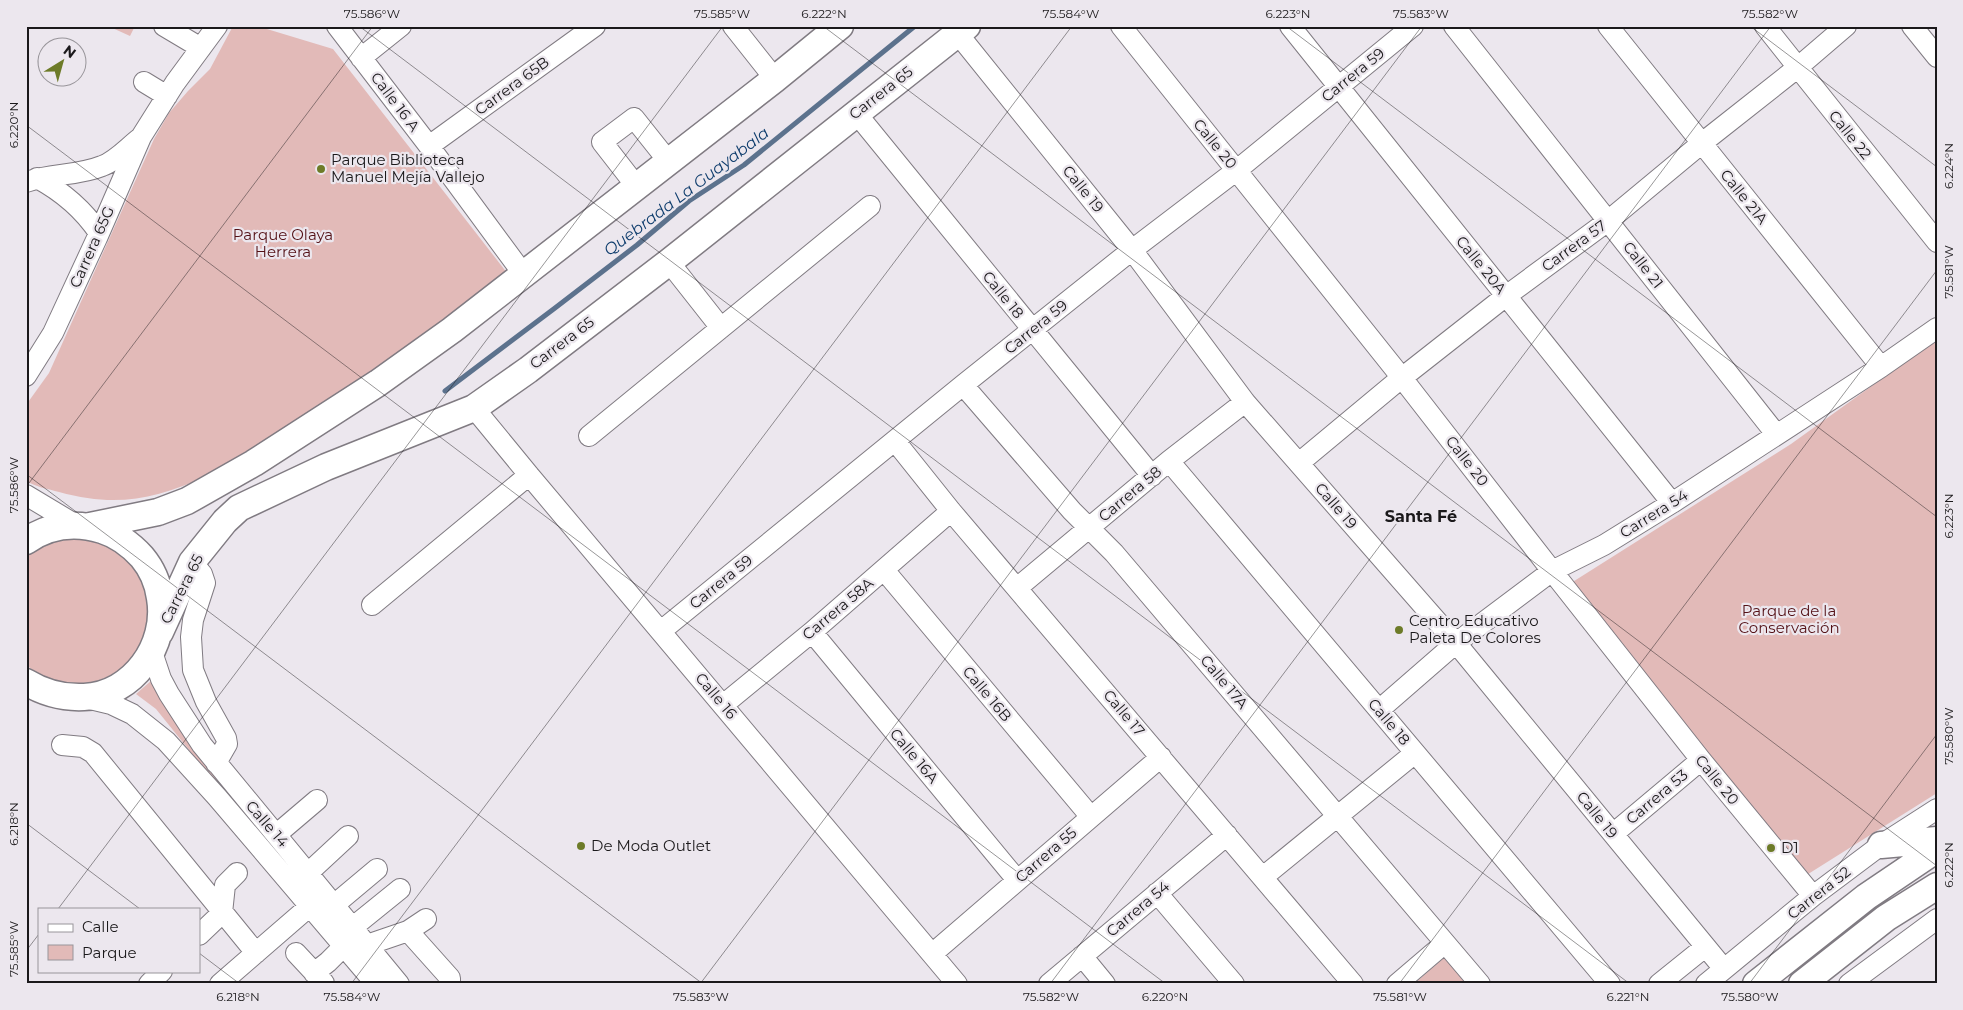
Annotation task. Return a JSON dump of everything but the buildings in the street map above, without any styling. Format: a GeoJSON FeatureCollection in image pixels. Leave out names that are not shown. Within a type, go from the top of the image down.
{"type":"FeatureCollection","features":[{"type":"Feature","properties":{"kind":"main road"},"geometry":{"type":"LineString","coordinates":[[26,541],[35,534],[55,527],[83,526],[158,512],[186,501],[254,463],[378,383],[452,330],[775,79],[840,26]]}},
{"type":"Feature","properties":{"kind":"main road","name":"Carrera 65"},"geometry":{"type":"LineString","coordinates":[[72,697],[116,688],[129,680],[141,668],[156,642],[192,562],[225,521],[239,508],[326,467],[474,408],[528,370],[668,262],[962,30]]}},
{"type":"Feature","properties":{"kind":"main road"},"geometry":{"type":"LineString","coordinates":[[83,526],[113,533],[132,546],[148,564],[158,586],[162,609],[156,642]]}},
{"type":"Feature","properties":{"kind":"main road"},"geometry":{"type":"LineString","coordinates":[[26,682],[40,690],[72,697]]}},
{"type":"Feature","properties":{"kind":"main road"},"geometry":{"type":"LineString","coordinates":[[26,705],[72,697]]}},
{"type":"Feature","properties":{"kind":"main road"},"geometry":{"type":"LineString","coordinates":[[1881,845],[1937,840]]}},
{"type":"Feature","properties":{"kind":"main road"},"geometry":{"type":"LineString","coordinates":[[1756,984],[1866,897],[1937,849]]}},
{"type":"Feature","properties":{"kind":"main road"},"geometry":{"type":"LineString","coordinates":[[1802,984],[1886,918],[1937,886]]}},
{"type":"Feature","properties":{"kind":"street"},"geometry":{"type":"LineString","coordinates":[[164,26],[201,48]]}},
{"type":"Feature","properties":{"kind":"street","name":"Carrera 65G"},"geometry":{"type":"LineString","coordinates":[[26,376],[33,357],[52,333],[142,137],[167,96],[217,26]]}},
{"type":"Feature","properties":{"kind":"street","name":"Calle 16 A"},"geometry":{"type":"LineString","coordinates":[[337,26],[429,146],[524,275]]}},
{"type":"Feature","properties":{"kind":"street"},"geometry":{"type":"LineString","coordinates":[[361,58],[401,26]]}},
{"type":"Feature","properties":{"kind":"street","name":"Carrera 65B"},"geometry":{"type":"LineString","coordinates":[[429,146],[595,26]]}},
{"type":"Feature","properties":{"kind":"street"},"geometry":{"type":"LineString","coordinates":[[733,26],[775,79]]}},
{"type":"Feature","properties":{"kind":"street","name":"Calle 20"},"geometry":{"type":"LineString","coordinates":[[1121,26],[1402,378],[1701,760],[1813,896]]}},
{"type":"Feature","properties":{"kind":"street","name":"Calle 20A"},"geometry":{"type":"LineString","coordinates":[[1290,26],[1672,503]]}},
{"type":"Feature","properties":{"kind":"street","name":"Carrera 59"},"geometry":{"type":"LineString","coordinates":[[661,631],[963,385],[1132,250],[1237,170],[1413,26]]}},
{"type":"Feature","properties":{"kind":"street","name":"Calle 21"},"geometry":{"type":"LineString","coordinates":[[1454,26],[1776,434]]}},
{"type":"Feature","properties":{"kind":"street","name":"Calle 21A"},"geometry":{"type":"LineString","coordinates":[[1608,26],[1880,367]]}},
{"type":"Feature","properties":{"kind":"street","name":"Calle 22"},"geometry":{"type":"LineString","coordinates":[[1765,26],[1937,242]]}},
{"type":"Feature","properties":{"kind":"street","name":"Carrera 57"},"geometry":{"type":"LineString","coordinates":[[1299,463],[1506,296],[1608,221],[1846,26]]}},
{"type":"Feature","properties":{"kind":"street"},"geometry":{"type":"LineString","coordinates":[[1912,26],[1937,57]]}},
{"type":"Feature","properties":{"kind":"street","name":"Calle 19"},"geometry":{"type":"LineString","coordinates":[[962,30],[1132,250],[1245,402],[1456,644],[1724,969]]}},
{"type":"Feature","properties":{"kind":"street"},"geometry":{"type":"LineString","coordinates":[[144,82],[167,96]]}},
{"type":"Feature","properties":{"kind":"street","name":"Calle 18"},"geometry":{"type":"LineString","coordinates":[[856,113],[1152,476]]}},
{"type":"Feature","properties":{"kind":"street"},"geometry":{"type":"LineString","coordinates":[[637,187],[602,142],[634,118],[669,162]]}},
{"type":"Feature","properties":{"kind":"street","name":"Carrera 65G"},"geometry":{"type":"LineString","coordinates":[[32,180],[104,166],[142,137]]}},
{"type":"Feature","properties":{"kind":"street"},"geometry":{"type":"LineString","coordinates":[[32,180],[55,188],[73,202],[92,222],[99,233]]}},
{"type":"Feature","properties":{"kind":"street"},"geometry":{"type":"LineString","coordinates":[[589,436],[870,206]]}},
{"type":"Feature","properties":{"kind":"street"},"geometry":{"type":"LineString","coordinates":[[668,262],[722,328]]}},
{"type":"Feature","properties":{"kind":"street","name":"Carrera 54"},"geometry":{"type":"LineString","coordinates":[[1379,710],[1456,644],[1552,571],[1604,545],[1672,503],[1937,328]]}},
{"type":"Feature","properties":{"kind":"street","name":"Calle 17A"},"geometry":{"type":"LineString","coordinates":[[963,385],[1072,511],[1114,553],[1480,984]]}},
{"type":"Feature","properties":{"kind":"street","name":"Carrera 58"},"geometry":{"type":"LineString","coordinates":[[1017,588],[1169,461],[1245,402]]}},
{"type":"Feature","properties":{"kind":"street","name":"Calle 16"},"geometry":{"type":"LineString","coordinates":[[474,408],[957,984]]}},
{"type":"Feature","properties":{"kind":"street","name":"Calle 17"},"geometry":{"type":"LineString","coordinates":[[895,442],[951,511],[1353,984]]}},
{"type":"Feature","properties":{"kind":"street","name":"Calle 18"},"geometry":{"type":"LineString","coordinates":[[1169,461],[1610,984]]}},
{"type":"Feature","properties":{"kind":"street"},"geometry":{"type":"LineString","coordinates":[[372,605],[529,475]]}},
{"type":"Feature","properties":{"kind":"street"},"geometry":{"type":"LineString","coordinates":[[26,495],[83,526]]}},
{"type":"Feature","properties":{"kind":"street","name":"Carrera 58A"},"geometry":{"type":"LineString","coordinates":[[723,704],[812,632],[951,511]]}},
{"type":"Feature","properties":{"kind":"street"},"geometry":{"type":"LineString","coordinates":[[192,562],[202,574],[204,583],[193,620],[191,636],[193,670],[206,702],[226,738],[227,744],[216,763]]}},
{"type":"Feature","properties":{"kind":"street","name":"Calle 16B"},"geometry":{"type":"LineString","coordinates":[[884,570],[1091,817]]}},
{"type":"Feature","properties":{"kind":"street","name":"Calle 16A"},"geometry":{"type":"LineString","coordinates":[[812,632],[1017,880]]}},
{"type":"Feature","properties":{"kind":"street","name":"Calle 14"},"geometry":{"type":"LineString","coordinates":[[156,642],[161,679],[185,720],[216,763],[277,834],[307,874],[399,984]]}},
{"type":"Feature","properties":{"kind":"street","name":"Calle 14"},"geometry":{"type":"LineString","coordinates":[[72,697],[111,704],[132,714],[166,741],[182,757],[376,984]]}},
{"type":"Feature","properties":{"kind":"street"},"geometry":{"type":"LineString","coordinates":[[62,744],[82,747],[93,753],[256,953]]}},
{"type":"Feature","properties":{"kind":"street"},"geometry":{"type":"LineString","coordinates":[[1263,877],[1415,753]]}},
{"type":"Feature","properties":{"kind":"street","name":"Carrera 55"},"geometry":{"type":"LineString","coordinates":[[932,954],[1161,757]]}},
{"type":"Feature","properties":{"kind":"street","name":"Carrera 53"},"geometry":{"type":"LineString","coordinates":[[1613,834],[1701,760]]}},
{"type":"Feature","properties":{"kind":"street"},"geometry":{"type":"LineString","coordinates":[[277,834],[317,800]]}},
{"type":"Feature","properties":{"kind":"street","name":"Carrera 52"},"geometry":{"type":"LineString","coordinates":[[1706,984],[1813,896],[1881,845],[1937,809]]}},
{"type":"Feature","properties":{"kind":"street","name":"Carrera 54"},"geometry":{"type":"LineString","coordinates":[[1049,984],[1227,835]]}},
{"type":"Feature","properties":{"kind":"street"},"geometry":{"type":"LineString","coordinates":[[307,874],[348,836]]}},
{"type":"Feature","properties":{"kind":"street"},"geometry":{"type":"LineString","coordinates":[[334,905],[377,869]]}},
{"type":"Feature","properties":{"kind":"street"},"geometry":{"type":"LineString","coordinates":[[200,934],[222,912],[225,885],[237,873]]}},
{"type":"Feature","properties":{"kind":"street"},"geometry":{"type":"LineString","coordinates":[[353,928],[400,889]]}},
{"type":"Feature","properties":{"kind":"street"},"geometry":{"type":"LineString","coordinates":[[1158,893],[1234,984]]}},
{"type":"Feature","properties":{"kind":"street"},"geometry":{"type":"LineString","coordinates":[[220,984],[310,906]]}},
{"type":"Feature","properties":{"kind":"street"},"geometry":{"type":"LineString","coordinates":[[367,945],[408,931],[426,919]]}},
{"type":"Feature","properties":{"kind":"street"},"geometry":{"type":"LineString","coordinates":[[1849,984],[1937,920]]}},
{"type":"Feature","properties":{"kind":"street"},"geometry":{"type":"LineString","coordinates":[[408,931],[450,978],[450,984]]}},
{"type":"Feature","properties":{"kind":"street"},"geometry":{"type":"LineString","coordinates":[[1397,984],[1445,943]]}},
{"type":"Feature","properties":{"kind":"street"},"geometry":{"type":"LineString","coordinates":[[296,953],[319,978],[328,962],[344,946]]}},
{"type":"Feature","properties":{"kind":"street"},"geometry":{"type":"LineString","coordinates":[[1659,984],[1705,947]]}},
{"type":"Feature","properties":{"kind":"street"},"geometry":{"type":"LineString","coordinates":[[1082,956],[1105,984]]}},
{"type":"Feature","properties":{"kind":"street"},"geometry":{"type":"LineString","coordinates":[[149,984],[161,972]]}},
{"type":"Feature","properties":{"kind":"green space"},"geometry":{"type":"Polygon","coordinates":[[[108,26],[135,26],[130,36],[108,26]]]}},
{"type":"Feature","properties":{"kind":"green space","name":"Parque Olaya Herrera"},"geometry":{"type":"Polygon","coordinates":[[[233,26],[257,26],[333,49],[511,278],[375,376],[208,476],[152,495],[135,499],[117,500],[80,497],[34,485],[26,481],[26,405],[49,373],[154,139],[169,113],[210,69],[233,26]]]}},
{"type":"Feature","properties":{"kind":"green space","name":"Parque de la Conservación"},"geometry":{"type":"Polygon","coordinates":[[[1937,339],[1937,793],[1805,876],[1571,583],[1791,444],[1937,339]]]}},
{"type":"Feature","properties":{"kind":"green space"},"geometry":{"type":"Polygon","coordinates":[[[80,538],[103,543],[128,559],[143,581],[148,606],[145,632],[134,655],[116,672],[91,682],[51,679],[37,673],[26,664],[26,558],[38,549],[51,543],[80,538]]]}},
{"type":"Feature","properties":{"kind":"green space"},"geometry":{"type":"Polygon","coordinates":[[[152,680],[170,714],[193,746],[393,984],[385,984],[156,709],[136,694],[152,680]]]}},
{"type":"Feature","properties":{"kind":"green space"},"geometry":{"type":"Polygon","coordinates":[[[1447,955],[1472,984],[1414,984],[1447,955]]]}},
{"type":"Feature","properties":{"kind":"waterway","name":"Quebrada La Guayabala"},"geometry":{"type":"LineString","coordinates":[[445,391],[637,245],[689,201],[744,165],[915,26]]}},
{"type":"Feature","properties":{"kind":"place","name":"Parque Biblioteca Manuel Mejía Vallejo"},"geometry":{"type":"Point","coordinates":[321,169]}},
{"type":"Feature","properties":{"kind":"place","name":"Centro Educativo Paleta De Colores"},"geometry":{"type":"Point","coordinates":[1399,630]}},
{"type":"Feature","properties":{"kind":"place","name":"De Moda Outlet"},"geometry":{"type":"Point","coordinates":[581,846]}},
{"type":"Feature","properties":{"kind":"place","name":"D1"},"geometry":{"type":"Point","coordinates":[1771,848]}},
{"type":"Feature","properties":{"kind":"district","name":"Santa Fé"},"geometry":{"type":"Point","coordinates":[1421,516]}}]}
